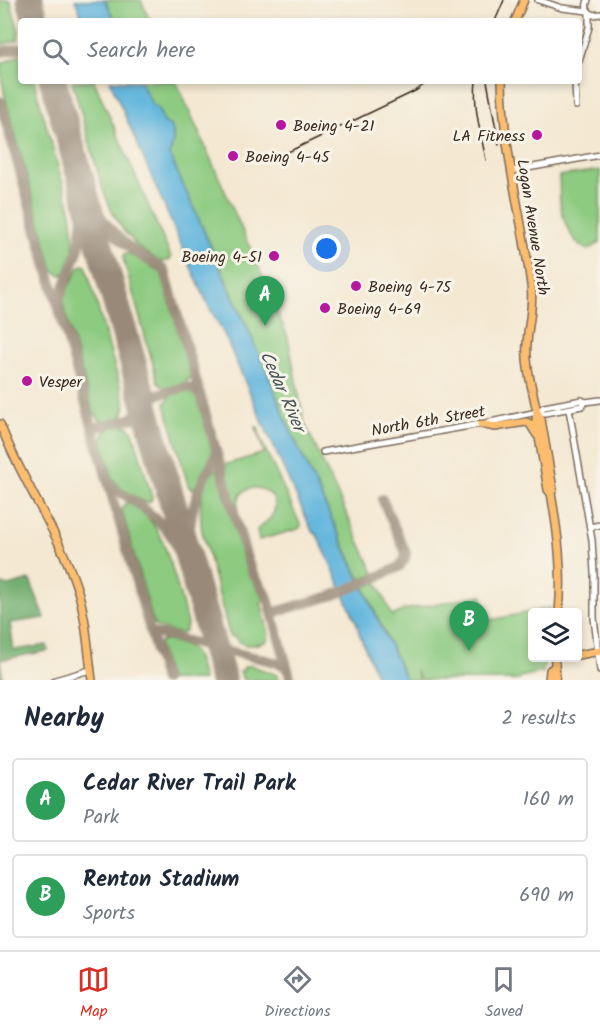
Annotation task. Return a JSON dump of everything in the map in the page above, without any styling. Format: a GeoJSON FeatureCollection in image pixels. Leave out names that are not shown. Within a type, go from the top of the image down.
{"type":"FeatureCollection","features":[{"type":"Feature","properties":{"kind":"main road"},"geometry":{"type":"LineString","coordinates":[[516,18],[525,0]]}},
{"type":"Feature","properties":{"kind":"main road","name":"Logan Avenue North"},"geometry":{"type":"LineString","coordinates":[[502,84],[503,111],[511,171],[531,285],[532,308],[527,354],[539,439],[548,490],[551,493]]}},
{"type":"Feature","properties":{"kind":"main road","name":"Logan Avenue North"},"geometry":{"type":"LineString","coordinates":[[537,412],[541,419],[553,489],[551,493],[560,556],[559,608]]}},
{"type":"Feature","properties":{"kind":"main road"},"geometry":{"type":"LineString","coordinates":[[481,424],[495,426],[526,422],[539,439]]}},
{"type":"Feature","properties":{"kind":"main road"},"geometry":{"type":"LineString","coordinates":[[0,424],[7,443],[74,577],[81,603],[92,680]]}},
{"type":"Feature","properties":{"kind":"main road"},"geometry":{"type":"LineString","coordinates":[[582,654],[599,651]]}},
{"type":"Feature","properties":{"kind":"main road"},"geometry":{"type":"LineString","coordinates":[[549,680],[550,670],[556,662]]}},
{"type":"Feature","properties":{"kind":"main road"},"geometry":{"type":"LineString","coordinates":[[555,680],[557,662]]}},
{"type":"Feature","properties":{"kind":"street"},"geometry":{"type":"LineString","coordinates":[[538,0],[561,8],[589,12],[593,15],[599,14]]}},
{"type":"Feature","properties":{"kind":"street"},"geometry":{"type":"LineString","coordinates":[[573,9],[587,1],[589,27]]}},
{"type":"Feature","properties":{"kind":"street"},"geometry":{"type":"LineString","coordinates":[[582,51],[589,27],[599,14]]}},
{"type":"Feature","properties":{"kind":"street"},"geometry":{"type":"LineString","coordinates":[[575,84],[576,106]]}},
{"type":"Feature","properties":{"kind":"street"},"geometry":{"type":"LineString","coordinates":[[511,171],[600,155]]}},
{"type":"Feature","properties":{"kind":"street","name":"North 6th Street"},"geometry":{"type":"LineString","coordinates":[[537,412],[544,407],[582,400],[585,402],[600,400]]}},
{"type":"Feature","properties":{"kind":"street","name":"North 6th Street"},"geometry":{"type":"LineString","coordinates":[[323,452],[537,412],[568,409],[582,406],[585,402]]}},
{"type":"Feature","properties":{"kind":"street"},"geometry":{"type":"LineString","coordinates":[[568,409],[593,550],[594,618],[600,670]]}},
{"type":"Feature","properties":{"kind":"street"},"geometry":{"type":"LineString","coordinates":[[590,527],[600,525]]}},
{"type":"Feature","properties":{"kind":"street"},"geometry":{"type":"LineString","coordinates":[[55,680],[90,670]]}},
{"type":"Feature","properties":{"kind":"green space"},"geometry":{"type":"Polygon","coordinates":[[[0,0],[10,0],[18,28],[18,40],[4,44],[0,41],[0,0]]]}},
{"type":"Feature","properties":{"kind":"green space"},"geometry":{"type":"Polygon","coordinates":[[[105,0],[141,0],[149,18],[114,18],[105,0]]]}},
{"type":"Feature","properties":{"kind":"green space"},"geometry":{"type":"Polygon","coordinates":[[[18,56],[18,84],[35,84],[67,196],[74,243],[69,267],[60,275],[53,270],[6,101],[1,72],[2,63],[18,56]]]}},
{"type":"Feature","properties":{"kind":"green space"},"geometry":{"type":"Polygon","coordinates":[[[73,84],[95,84],[171,257],[170,260],[159,261],[138,247],[112,212],[103,190],[73,84]]]}},
{"type":"Feature","properties":{"kind":"green space"},"geometry":{"type":"Polygon","coordinates":[[[142,84],[177,84],[288,338],[304,422],[374,573],[360,579],[288,425],[249,331],[171,158],[173,131],[152,104],[142,84]]]}},
{"type":"Feature","properties":{"kind":"green space"},"geometry":{"type":"Polygon","coordinates":[[[600,170],[600,242],[588,250],[577,242],[565,223],[560,202],[559,176],[600,170]]]}},
{"type":"Feature","properties":{"kind":"green space"},"geometry":{"type":"Polygon","coordinates":[[[128,253],[165,277],[191,371],[191,377],[185,383],[166,388],[159,384],[123,258],[128,253]]]}},
{"type":"Feature","properties":{"kind":"green space"},"geometry":{"type":"Polygon","coordinates":[[[86,266],[125,403],[122,417],[105,421],[100,420],[93,412],[62,300],[79,267],[86,266]]]}},
{"type":"Feature","properties":{"kind":"green space"},"geometry":{"type":"Polygon","coordinates":[[[191,391],[198,397],[213,450],[212,457],[193,489],[188,485],[165,404],[171,395],[191,391]]]}},
{"type":"Feature","properties":{"kind":"green space"},"geometry":{"type":"Polygon","coordinates":[[[122,425],[129,427],[133,432],[152,497],[148,503],[123,489],[112,477],[102,440],[104,433],[109,429],[122,425]]]}},
{"type":"Feature","properties":{"kind":"green space"},"geometry":{"type":"Polygon","coordinates":[[[256,427],[258,427],[261,440],[301,526],[298,529],[259,540],[257,530],[271,517],[275,507],[273,499],[268,492],[252,488],[244,491],[239,498],[238,510],[236,510],[224,465],[264,453],[256,427]]]}},
{"type":"Feature","properties":{"kind":"green space"},"geometry":{"type":"Polygon","coordinates":[[[216,469],[219,472],[243,559],[264,600],[261,602],[269,635],[266,642],[248,645],[241,643],[234,636],[230,637],[201,523],[203,489],[216,469]]]}},
{"type":"Feature","properties":{"kind":"green space"},"geometry":{"type":"Polygon","coordinates":[[[129,502],[147,516],[160,535],[183,606],[187,624],[186,630],[182,633],[154,624],[122,511],[124,505],[129,502]]]}},
{"type":"Feature","properties":{"kind":"green space"},"geometry":{"type":"Polygon","coordinates":[[[30,580],[45,618],[10,623],[14,650],[47,645],[48,651],[0,660],[0,583],[8,586],[30,580]]]}},
{"type":"Feature","properties":{"kind":"green space"},"geometry":{"type":"Polygon","coordinates":[[[377,582],[392,616],[404,610],[482,595],[487,618],[491,620],[528,612],[528,662],[544,662],[543,672],[519,677],[519,680],[421,680],[415,669],[419,680],[406,680],[364,587],[377,582]]]}},
{"type":"Feature","properties":{"kind":"green space"},"geometry":{"type":"Polygon","coordinates":[[[163,640],[189,647],[193,651],[203,680],[169,680],[159,645],[163,640]]]}},
{"type":"Feature","properties":{"kind":"green space"},"geometry":{"type":"Polygon","coordinates":[[[0,660],[3,680],[0,680],[0,660]]]}},
{"type":"Feature","properties":{"kind":"green space"},"geometry":{"type":"Polygon","coordinates":[[[250,665],[277,675],[280,680],[243,680],[240,671],[250,665]]]}},
{"type":"Feature","properties":{"kind":"water"},"geometry":{"type":"Polygon","coordinates":[[[75,0],[105,0],[114,18],[83,18],[75,0]]]}},
{"type":"Feature","properties":{"kind":"water"},"geometry":{"type":"Polygon","coordinates":[[[111,84],[142,84],[164,122],[173,131],[171,158],[266,370],[288,425],[406,680],[378,680],[357,624],[328,558],[317,535],[312,531],[224,334],[189,263],[111,84]]]}},
{"type":"Feature","properties":{"kind":"taxiway"},"geometry":{"type":"LineString","coordinates":[[0,52],[18,49]]}},
{"type":"Feature","properties":{"kind":"taxiway"},"geometry":{"type":"LineString","coordinates":[[0,101],[164,680]]}},
{"type":"Feature","properties":{"kind":"taxiway"},"geometry":{"type":"LineString","coordinates":[[81,179],[97,211],[119,238],[127,246],[165,271],[248,562],[267,595],[291,680]]}},
{"type":"Feature","properties":{"kind":"taxiway"},"geometry":{"type":"LineString","coordinates":[[58,303],[79,248],[83,218],[82,188]]}},
{"type":"Feature","properties":{"kind":"taxiway"},"geometry":{"type":"LineString","coordinates":[[139,383],[147,391],[155,394],[187,387],[194,389],[200,396]]}},
{"type":"Feature","properties":{"kind":"taxiway"},"geometry":{"type":"LineString","coordinates":[[130,419],[140,408],[142,394]]}},
{"type":"Feature","properties":{"kind":"taxiway"},"geometry":{"type":"LineString","coordinates":[[148,416],[150,404],[159,394]]}},
{"type":"Feature","properties":{"kind":"taxiway"},"geometry":{"type":"LineString","coordinates":[[93,428],[134,418],[145,423],[153,434]]}},
{"type":"Feature","properties":{"kind":"taxiway"},"geometry":{"type":"LineString","coordinates":[[191,563],[190,530],[193,509],[216,452]]}},
{"type":"Feature","properties":{"kind":"taxiway"},"geometry":{"type":"LineString","coordinates":[[109,483],[161,524],[178,546],[193,575]]}},
{"type":"Feature","properties":{"kind":"taxiway"},"geometry":{"type":"LineString","coordinates":[[272,613],[334,595],[399,567],[406,553],[382,499]]}},
{"type":"Feature","properties":{"kind":"taxiway"},"geometry":{"type":"LineString","coordinates":[[150,632],[279,663],[288,671]]}},
{"type":"Feature","properties":{"kind":"runway"},"geometry":{"type":"LineString","coordinates":[[30,0],[35,18]]}},
{"type":"Feature","properties":{"kind":"runway"},"geometry":{"type":"LineString","coordinates":[[54,84],[223,680]]}},
{"type":"Feature","properties":{"kind":"railway"},"geometry":{"type":"LineString","coordinates":[[496,18],[504,0]]}},
{"type":"Feature","properties":{"kind":"railway"},"geometry":{"type":"LineString","coordinates":[[288,152],[417,90],[425,84]]}},
{"type":"Feature","properties":{"kind":"railway"},"geometry":{"type":"LineString","coordinates":[[476,84],[477,111],[486,160]]}},
{"type":"Feature","properties":{"kind":"railway"},"geometry":{"type":"LineString","coordinates":[[488,84],[499,145]]}},
{"type":"Feature","properties":{"kind":"place","name":"Boeing 4-21"},"geometry":{"type":"Point","coordinates":[281,125]}},
{"type":"Feature","properties":{"kind":"place","name":"LA Fitness"},"geometry":{"type":"Point","coordinates":[537,135]}},
{"type":"Feature","properties":{"kind":"place","name":"Boeing 4-45"},"geometry":{"type":"Point","coordinates":[233,156]}},
{"type":"Feature","properties":{"kind":"place","name":"Boeing 4-51"},"geometry":{"type":"Point","coordinates":[274,256]}},
{"type":"Feature","properties":{"kind":"place","name":"Boeing 4-75"},"geometry":{"type":"Point","coordinates":[356,286]}},
{"type":"Feature","properties":{"kind":"place","name":"Boeing 4-69"},"geometry":{"type":"Point","coordinates":[325,308]}},
{"type":"Feature","properties":{"kind":"place","name":"Cedar River Trail Park"},"geometry":{"type":"Point","coordinates":[265,326]}},
{"type":"Feature","properties":{"kind":"place","name":"Vesper"},"geometry":{"type":"Point","coordinates":[27,381]}},
{"type":"Feature","properties":{"kind":"place","name":"Renton Stadium"},"geometry":{"type":"Point","coordinates":[469,651]}},
{"type":"Feature","properties":{"kind":"water label","name":"Cedar River"},"geometry":{"type":"Point","coordinates":[283,391]}}]}
